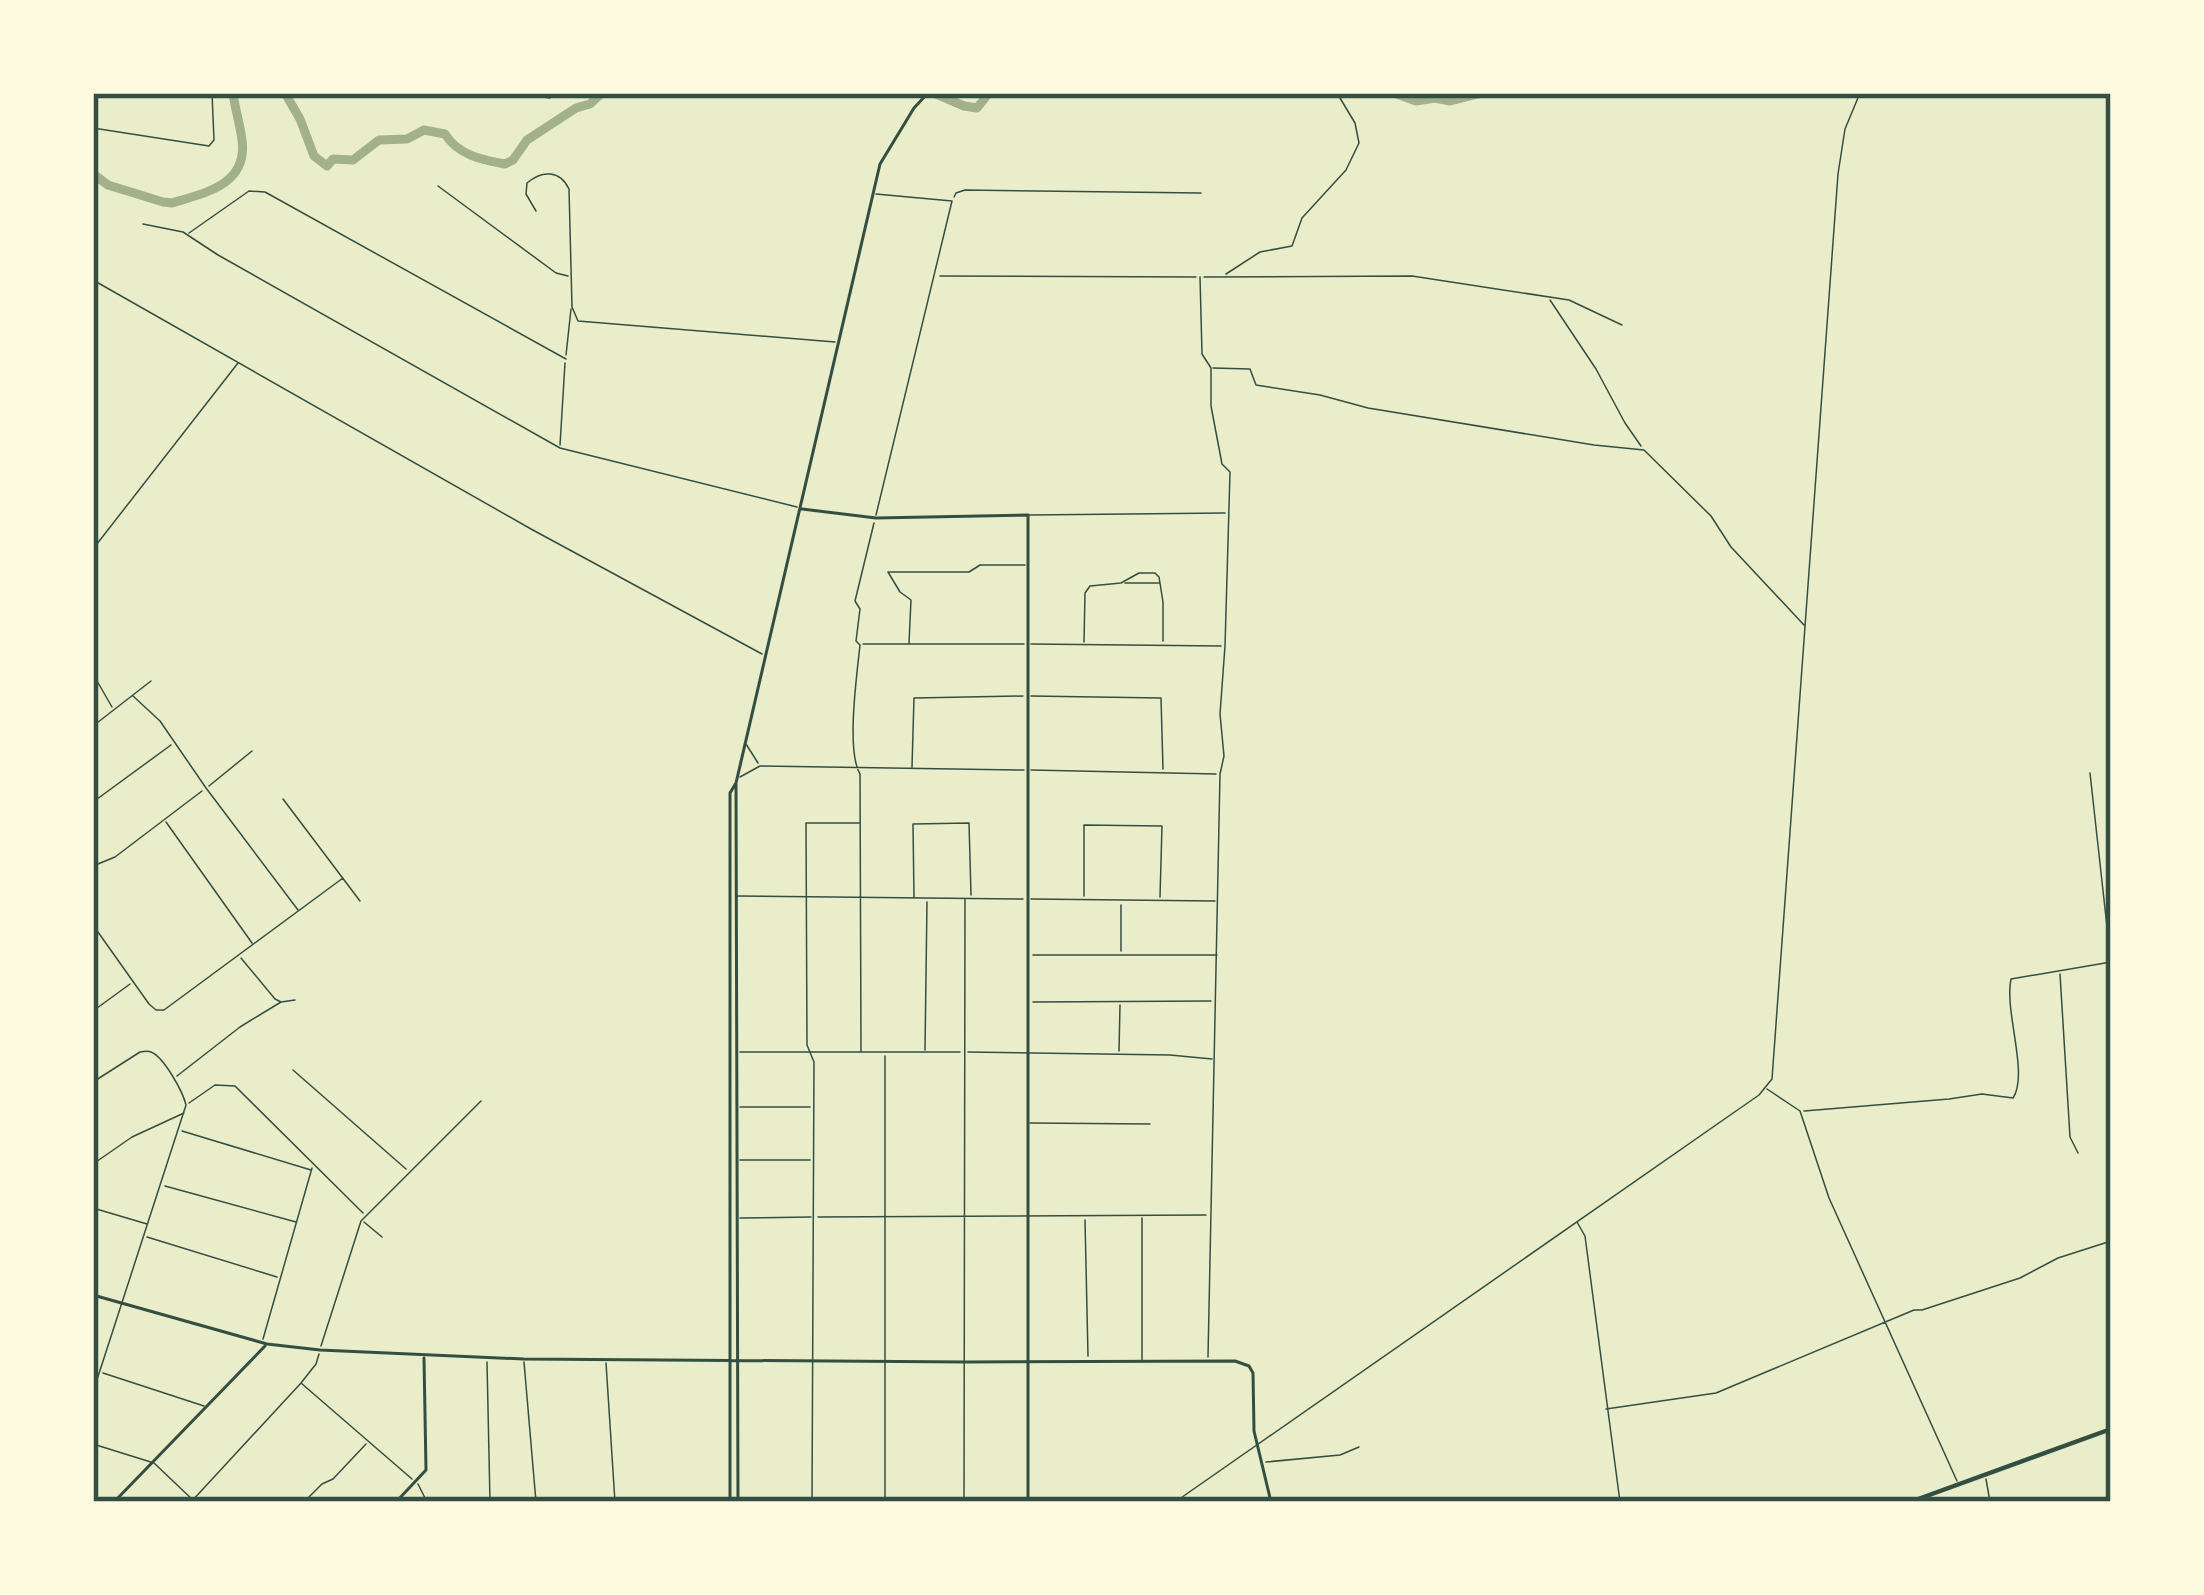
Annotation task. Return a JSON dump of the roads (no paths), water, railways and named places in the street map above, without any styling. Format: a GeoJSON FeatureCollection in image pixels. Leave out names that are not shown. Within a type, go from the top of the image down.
{"type":"FeatureCollection","features":[{"type":"Feature","properties":{"kind":"main road"},"geometry":{"type":"LineString","coordinates":[[730,1502],[730,794],[872,194],[886,150],[928,93]]}},
{"type":"Feature","properties":{"kind":"main road"},"geometry":{"type":"LineString","coordinates":[[800,508],[876,518],[1028,515],[1028,1502]]}},
{"type":"Feature","properties":{"kind":"main road"},"geometry":{"type":"LineString","coordinates":[[736,781],[738,1502]]}},
{"type":"Feature","properties":{"kind":"main road"},"geometry":{"type":"LineString","coordinates":[[730,794],[738,795]]}},
{"type":"Feature","properties":{"kind":"main road"},"geometry":{"type":"LineString","coordinates":[[93,1295],[265,1344],[320,1350],[524,1359],[1235,1361],[1249,1366],[1254,1382],[1253,1415],[1271,1502]]}},
{"type":"Feature","properties":{"kind":"main road"},"geometry":{"type":"LineString","coordinates":[[114,1502],[265,1344]]}},
{"type":"Feature","properties":{"kind":"main road"},"geometry":{"type":"LineString","coordinates":[[396,1502],[427,1466],[424,1356]]}},
{"type":"Feature","properties":{"kind":"main road"},"geometry":{"type":"LineString","coordinates":[[1910,1502],[2111,1429]]}},
{"type":"Feature","properties":{"kind":"street"},"geometry":{"type":"LineString","coordinates":[[93,128],[209,146],[214,140],[212,93]]}},
{"type":"Feature","properties":{"kind":"street"},"geometry":{"type":"LineString","coordinates":[[515,93],[550,98]]}},
{"type":"Feature","properties":{"kind":"street"},"geometry":{"type":"LineString","coordinates":[[1223,276],[1260,252],[1292,246],[1302,218],[1346,170],[1359,143],[1347,106],[1336,93]]}},
{"type":"Feature","properties":{"kind":"street"},"geometry":{"type":"LineString","coordinates":[[1175,1502],[1766,1088],[1774,1075],[1838,173],[1845,129],[1860,93]]}},
{"type":"Feature","properties":{"kind":"street"},"geometry":{"type":"LineString","coordinates":[[536,212],[526,194],[527,183],[542,174],[563,179],[569,189],[572,307],[560,448]]}},
{"type":"Feature","properties":{"kind":"street"},"geometry":{"type":"LineString","coordinates":[[438,186],[556,273],[572,278]]}},
{"type":"Feature","properties":{"kind":"street"},"geometry":{"type":"LineString","coordinates":[[188,234],[248,190],[265,192],[566,358]]}},
{"type":"Feature","properties":{"kind":"street"},"geometry":{"type":"LineString","coordinates":[[861,1052],[860,774],[854,764],[860,609],[855,601],[952,201],[964,190],[1201,193]]}},
{"type":"Feature","properties":{"kind":"street"},"geometry":{"type":"LineString","coordinates":[[872,194],[952,201]]}},
{"type":"Feature","properties":{"kind":"street"},"geometry":{"type":"LineString","coordinates":[[143,224],[188,234],[560,448],[800,508]]}},
{"type":"Feature","properties":{"kind":"street"},"geometry":{"type":"LineString","coordinates":[[936,276],[1412,276],[1569,300],[1622,325]]}},
{"type":"Feature","properties":{"kind":"street"},"geometry":{"type":"LineString","coordinates":[[1200,277],[1202,355],[1211,368],[1211,406],[1222,464],[1230,472],[1220,714],[1224,756],[1208,1361]]}},
{"type":"Feature","properties":{"kind":"street"},"geometry":{"type":"LineString","coordinates":[[93,280],[765,656]]}},
{"type":"Feature","properties":{"kind":"street"},"geometry":{"type":"LineString","coordinates":[[1548,297],[1644,450],[1711,516],[1739,557],[1807,628]]}},
{"type":"Feature","properties":{"kind":"street"},"geometry":{"type":"LineString","coordinates":[[572,307],[574,316],[584,323],[838,342]]}},
{"type":"Feature","properties":{"kind":"street"},"geometry":{"type":"LineString","coordinates":[[93,549],[238,363]]}},
{"type":"Feature","properties":{"kind":"street"},"geometry":{"type":"LineString","coordinates":[[1211,368],[1250,369],[1256,386],[1368,408],[1644,450]]}},
{"type":"Feature","properties":{"kind":"street"},"geometry":{"type":"LineString","coordinates":[[1028,515],[1229,513]]}},
{"type":"Feature","properties":{"kind":"street"},"geometry":{"type":"LineString","coordinates":[[910,644],[911,600],[888,572],[1029,566]]}},
{"type":"Feature","properties":{"kind":"street"},"geometry":{"type":"LineString","coordinates":[[1121,583],[1155,573],[1160,583],[1163,645]]}},
{"type":"Feature","properties":{"kind":"street"},"geometry":{"type":"LineString","coordinates":[[1084,645],[1085,593],[1090,586],[1160,583]]}},
{"type":"Feature","properties":{"kind":"street"},"geometry":{"type":"LineString","coordinates":[[860,645],[1225,646]]}},
{"type":"Feature","properties":{"kind":"street"},"geometry":{"type":"LineString","coordinates":[[93,674],[114,710]]}},
{"type":"Feature","properties":{"kind":"street"},"geometry":{"type":"LineString","coordinates":[[93,726],[151,681]]}},
{"type":"Feature","properties":{"kind":"street"},"geometry":{"type":"LineString","coordinates":[[912,769],[914,698],[1030,695],[1161,698],[1163,773]]}},
{"type":"Feature","properties":{"kind":"street"},"geometry":{"type":"LineString","coordinates":[[133,696],[160,721],[298,910]]}},
{"type":"Feature","properties":{"kind":"street"},"geometry":{"type":"LineString","coordinates":[[745,742],[760,766]]}},
{"type":"Feature","properties":{"kind":"street"},"geometry":{"type":"LineString","coordinates":[[93,802],[174,743]]}},
{"type":"Feature","properties":{"kind":"street"},"geometry":{"type":"LineString","coordinates":[[93,866],[115,857],[252,751]]}},
{"type":"Feature","properties":{"kind":"street"},"geometry":{"type":"LineString","coordinates":[[736,781],[760,766],[1220,774]]}},
{"type":"Feature","properties":{"kind":"street"},"geometry":{"type":"LineString","coordinates":[[1800,1111],[1982,1094],[2013,1098],[2019,1087],[2011,979],[2111,962],[2090,772]]}},
{"type":"Feature","properties":{"kind":"street"},"geometry":{"type":"LineString","coordinates":[[283,799],[360,901]]}},
{"type":"Feature","properties":{"kind":"street"},"geometry":{"type":"LineString","coordinates":[[164,818],[253,944]]}},
{"type":"Feature","properties":{"kind":"street"},"geometry":{"type":"LineString","coordinates":[[812,1502],[814,1062],[807,1045],[806,823],[860,823]]}},
{"type":"Feature","properties":{"kind":"street"},"geometry":{"type":"LineString","coordinates":[[914,898],[913,824],[970,824],[971,899]]}},
{"type":"Feature","properties":{"kind":"street"},"geometry":{"type":"LineString","coordinates":[[1084,899],[1084,824],[1162,826],[1160,901]]}},
{"type":"Feature","properties":{"kind":"street"},"geometry":{"type":"LineString","coordinates":[[93,925],[149,1004],[164,1010],[343,878]]}},
{"type":"Feature","properties":{"kind":"street"},"geometry":{"type":"LineString","coordinates":[[736,896],[1219,901]]}},
{"type":"Feature","properties":{"kind":"street"},"geometry":{"type":"LineString","coordinates":[[925,1052],[927,898]]}},
{"type":"Feature","properties":{"kind":"street"},"geometry":{"type":"LineString","coordinates":[[964,1502],[965,898]]}},
{"type":"Feature","properties":{"kind":"street"},"geometry":{"type":"LineString","coordinates":[[1121,901],[1121,955]]}},
{"type":"Feature","properties":{"kind":"street"},"geometry":{"type":"LineString","coordinates":[[93,942],[101,936]]}},
{"type":"Feature","properties":{"kind":"street"},"geometry":{"type":"LineString","coordinates":[[238,955],[281,1002]]}},
{"type":"Feature","properties":{"kind":"street"},"geometry":{"type":"LineString","coordinates":[[1029,955],[1217,955]]}},
{"type":"Feature","properties":{"kind":"street"},"geometry":{"type":"LineString","coordinates":[[2060,970],[2070,1137],[2078,1153]]}},
{"type":"Feature","properties":{"kind":"street"},"geometry":{"type":"LineString","coordinates":[[93,1011],[134,982]]}},
{"type":"Feature","properties":{"kind":"street"},"geometry":{"type":"LineString","coordinates":[[174,1078],[240,1028],[281,1002],[295,1000]]}},
{"type":"Feature","properties":{"kind":"street"},"geometry":{"type":"LineString","coordinates":[[1029,1002],[1215,1001]]}},
{"type":"Feature","properties":{"kind":"street"},"geometry":{"type":"LineString","coordinates":[[1119,1055],[1120,1002]]}},
{"type":"Feature","properties":{"kind":"street"},"geometry":{"type":"LineString","coordinates":[[93,1082],[140,1052],[153,1052],[174,1078],[186,1105],[93,1392]]}},
{"type":"Feature","properties":{"kind":"street"},"geometry":{"type":"LineString","coordinates":[[736,1052],[1029,1052],[1214,1059]]}},
{"type":"Feature","properties":{"kind":"street"},"geometry":{"type":"LineString","coordinates":[[885,1053],[885,1502]]}},
{"type":"Feature","properties":{"kind":"street"},"geometry":{"type":"LineString","coordinates":[[293,1070],[409,1172]]}},
{"type":"Feature","properties":{"kind":"street"},"geometry":{"type":"LineString","coordinates":[[186,1105],[215,1085],[235,1086],[365,1216]]}},
{"type":"Feature","properties":{"kind":"street"},"geometry":{"type":"LineString","coordinates":[[1766,1088],[1800,1111],[1828,1198],[1959,1485]]}},
{"type":"Feature","properties":{"kind":"street"},"geometry":{"type":"LineString","coordinates":[[93,1444],[154,1463],[193,1501],[316,1364],[361,1221],[482,1101]]}},
{"type":"Feature","properties":{"kind":"street"},"geometry":{"type":"LineString","coordinates":[[736,1107],[814,1108]]}},
{"type":"Feature","properties":{"kind":"street"},"geometry":{"type":"LineString","coordinates":[[93,1164],[132,1137],[185,1113]]}},
{"type":"Feature","properties":{"kind":"street"},"geometry":{"type":"LineString","coordinates":[[1030,1123],[1150,1124]]}},
{"type":"Feature","properties":{"kind":"street"},"geometry":{"type":"LineString","coordinates":[[178,1130],[312,1168]]}},
{"type":"Feature","properties":{"kind":"street"},"geometry":{"type":"LineString","coordinates":[[736,1160],[814,1160]]}},
{"type":"Feature","properties":{"kind":"street"},"geometry":{"type":"LineString","coordinates":[[265,1344],[312,1168]]}},
{"type":"Feature","properties":{"kind":"street"},"geometry":{"type":"LineString","coordinates":[[161,1185],[296,1222]]}},
{"type":"Feature","properties":{"kind":"street"},"geometry":{"type":"LineString","coordinates":[[93,1208],[146,1224]]}},
{"type":"Feature","properties":{"kind":"street"},"geometry":{"type":"LineString","coordinates":[[1142,1214],[1142,1361]]}},
{"type":"Feature","properties":{"kind":"street"},"geometry":{"type":"LineString","coordinates":[[1085,1216],[1088,1362]]}},
{"type":"Feature","properties":{"kind":"street"},"geometry":{"type":"LineString","coordinates":[[736,1218],[1210,1216]]}},
{"type":"Feature","properties":{"kind":"street"},"geometry":{"type":"LineString","coordinates":[[361,1221],[382,1237]]}},
{"type":"Feature","properties":{"kind":"street"},"geometry":{"type":"LineString","coordinates":[[1577,1222],[1585,1236],[1620,1502]]}},
{"type":"Feature","properties":{"kind":"street"},"geometry":{"type":"LineString","coordinates":[[143,1236],[280,1278]]}},
{"type":"Feature","properties":{"kind":"street"},"geometry":{"type":"LineString","coordinates":[[1606,1409],[1716,1393],[1914,1310],[2020,1278],[2058,1258],[2111,1241]]}},
{"type":"Feature","properties":{"kind":"street"},"geometry":{"type":"LineString","coordinates":[[487,1358],[490,1502]]}},
{"type":"Feature","properties":{"kind":"street"},"geometry":{"type":"LineString","coordinates":[[524,1359],[536,1502]]}},
{"type":"Feature","properties":{"kind":"street"},"geometry":{"type":"LineString","coordinates":[[605,1359],[615,1502]]}},
{"type":"Feature","properties":{"kind":"street"},"geometry":{"type":"LineString","coordinates":[[93,1370],[207,1407]]}},
{"type":"Feature","properties":{"kind":"street"},"geometry":{"type":"LineString","coordinates":[[301,1383],[416,1482],[427,1502]]}},
{"type":"Feature","properties":{"kind":"street"},"geometry":{"type":"LineString","coordinates":[[304,1502],[368,1441]]}},
{"type":"Feature","properties":{"kind":"street"},"geometry":{"type":"LineString","coordinates":[[1262,1462],[1340,1455],[1360,1447]]}},
{"type":"Feature","properties":{"kind":"street"},"geometry":{"type":"LineString","coordinates":[[1986,1475],[1990,1502]]}},
{"type":"Feature","properties":{"kind":"street"},"geometry":{"type":"LineString","coordinates":[[1934,1493],[1936,1502]]}},
{"type":"Feature","properties":{"kind":"waterway"},"geometry":{"type":"LineString","coordinates":[[93,174],[108,185],[172,203],[222,185],[242,155],[233,93]]}},
{"type":"Feature","properties":{"kind":"waterway"},"geometry":{"type":"LineString","coordinates":[[285,93],[314,156],[327,166],[333,159],[353,160],[379,140],[407,139],[424,130],[445,134],[471,155],[505,164],[527,140],[602,93]]}},
{"type":"Feature","properties":{"kind":"waterway"},"geometry":{"type":"LineString","coordinates":[[771,93],[784,93]]}},
{"type":"Feature","properties":{"kind":"waterway"},"geometry":{"type":"LineString","coordinates":[[934,93],[977,108],[989,93]]}},
{"type":"Feature","properties":{"kind":"waterway"},"geometry":{"type":"LineString","coordinates":[[1394,93],[1416,101],[1450,101],[1482,93]]}}]}
